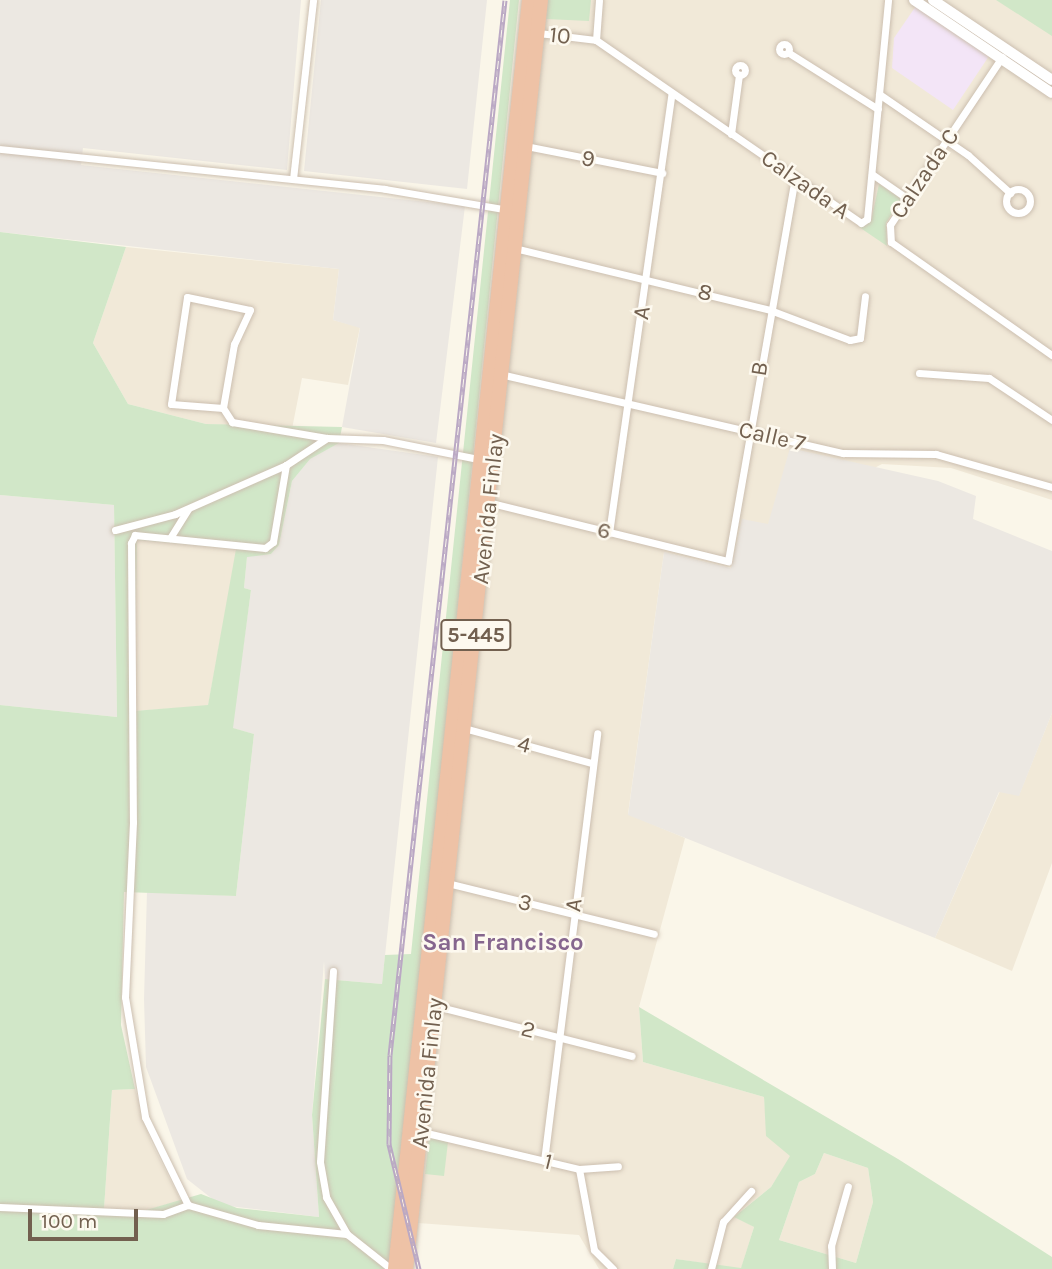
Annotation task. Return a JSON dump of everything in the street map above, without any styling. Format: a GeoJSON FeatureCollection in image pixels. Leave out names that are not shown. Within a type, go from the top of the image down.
{"type":"FeatureCollection","features":[{"type":"Feature","properties":{"kind":"highway","name":"Avenida Finlay"},"geometry":{"type":"LineString","coordinates":[[406,1269],[429,1004],[511,247],[531,33],[529,0]]}},
{"type":"Feature","properties":{"kind":"highway","name":"Avenida Finlay"},"geometry":{"type":"LineString","coordinates":[[531,33],[541,0]]}},
{"type":"Feature","properties":{"kind":"highway","name":"Avenida Finlay"},"geometry":{"type":"LineString","coordinates":[[393,1269],[416,1131]]}},
{"type":"Feature","properties":{"kind":"street"},"geometry":{"type":"LineString","coordinates":[[293,179],[313,0]]}},
{"type":"Feature","properties":{"kind":"street"},"geometry":{"type":"LineString","coordinates":[[596,40],[599,0]]}},
{"type":"Feature","properties":{"kind":"street","name":"Calzada A"},"geometry":{"type":"LineString","coordinates":[[596,40],[861,223],[867,219],[888,0]]}},
{"type":"Feature","properties":{"kind":"street"},"geometry":{"type":"LineString","coordinates":[[914,0],[1052,80]]}},
{"type":"Feature","properties":{"kind":"street"},"geometry":{"type":"LineString","coordinates":[[933,0],[1052,93]]}},
{"type":"Feature","properties":{"kind":"street","name":"10"},"geometry":{"type":"LineString","coordinates":[[531,33],[596,40]]}},
{"type":"Feature","properties":{"kind":"street"},"geometry":{"type":"LineString","coordinates":[[789,53],[878,109]]}},
{"type":"Feature","properties":{"kind":"street","name":"Calzada C"},"geometry":{"type":"LineString","coordinates":[[1005,54],[890,225],[891,242],[1052,355]]}},
{"type":"Feature","properties":{"kind":"street"},"geometry":{"type":"LineString","coordinates":[[731,134],[739,75]]}},
{"type":"Feature","properties":{"kind":"street","name":"A"},"geometry":{"type":"LineString","coordinates":[[609,533],[648,279],[672,93]]}},
{"type":"Feature","properties":{"kind":"street"},"geometry":{"type":"LineString","coordinates":[[879,94],[947,141],[1010,192]]}},
{"type":"Feature","properties":{"kind":"street","name":"9"},"geometry":{"type":"LineString","coordinates":[[520,145],[662,173]]}},
{"type":"Feature","properties":{"kind":"street"},"geometry":{"type":"LineString","coordinates":[[0,149],[293,179],[514,211]]}},
{"type":"Feature","properties":{"kind":"street"},"geometry":{"type":"LineString","coordinates":[[872,174],[908,199]]}},
{"type":"Feature","properties":{"kind":"street","name":"B"},"geometry":{"type":"LineString","coordinates":[[728,561],[795,178]]}},
{"type":"Feature","properties":{"kind":"street","name":"8"},"geometry":{"type":"LineString","coordinates":[[511,247],[770,310],[850,341],[860,338],[865,296]]}},
{"type":"Feature","properties":{"kind":"street"},"geometry":{"type":"LineString","coordinates":[[223,408],[234,344],[250,310],[187,297],[171,404],[223,408],[239,428],[327,438],[383,440],[489,461]]}},
{"type":"Feature","properties":{"kind":"street","name":"Calle 7"},"geometry":{"type":"LineString","coordinates":[[498,373],[843,453],[936,454],[1052,487]]}},
{"type":"Feature","properties":{"kind":"street"},"geometry":{"type":"LineString","coordinates":[[919,373],[989,378],[1052,420]]}},
{"type":"Feature","properties":{"kind":"street"},"geometry":{"type":"LineString","coordinates":[[115,530],[190,508],[286,465],[327,438]]}},
{"type":"Feature","properties":{"kind":"street"},"geometry":{"type":"LineString","coordinates":[[188,1205],[145,1117],[125,997],[133,808],[131,543],[135,535],[265,548],[273,542],[286,465]]}},
{"type":"Feature","properties":{"kind":"street","name":"6"},"geometry":{"type":"LineString","coordinates":[[485,502],[728,561]]}},
{"type":"Feature","properties":{"kind":"street"},"geometry":{"type":"LineString","coordinates":[[170,538],[190,508]]}},
{"type":"Feature","properties":{"kind":"street","name":"4"},"geometry":{"type":"LineString","coordinates":[[461,728],[591,763]]}},
{"type":"Feature","properties":{"kind":"street","name":"A"},"geometry":{"type":"LineString","coordinates":[[544,1161],[591,763],[597,733]]}},
{"type":"Feature","properties":{"kind":"street","name":"3"},"geometry":{"type":"LineString","coordinates":[[443,882],[654,934]]}},
{"type":"Feature","properties":{"kind":"street"},"geometry":{"type":"LineString","coordinates":[[333,971],[320,1162],[326,1197],[346,1234],[393,1269]]}},
{"type":"Feature","properties":{"kind":"street","name":"2"},"geometry":{"type":"LineString","coordinates":[[429,1004],[632,1056]]}},
{"type":"Feature","properties":{"kind":"street","name":"1"},"geometry":{"type":"LineString","coordinates":[[416,1131],[579,1169],[594,1250],[612,1269]]}},
{"type":"Feature","properties":{"kind":"street"},"geometry":{"type":"LineString","coordinates":[[579,1169],[618,1166]]}},
{"type":"Feature","properties":{"kind":"street"},"geometry":{"type":"LineString","coordinates":[[832,1269],[831,1246],[848,1185]]}},
{"type":"Feature","properties":{"kind":"street"},"geometry":{"type":"LineString","coordinates":[[711,1269],[723,1222],[751,1191]]}},
{"type":"Feature","properties":{"kind":"street"},"geometry":{"type":"LineString","coordinates":[[0,1207],[163,1214],[188,1205],[258,1225],[346,1234]]}},
{"type":"Feature","properties":{"kind":"shaded area"},"geometry":{"type":"Polygon","coordinates":[[[0,0],[301,0],[287,170],[83,148],[81,165],[465,206],[436,443],[342,427],[360,328],[333,320],[339,269],[0,232],[0,0]]]}},
{"type":"Feature","properties":{"kind":"shaded area"},"geometry":{"type":"Polygon","coordinates":[[[321,0],[487,0],[467,189],[304,171],[321,0]]]}},
{"type":"Feature","properties":{"kind":"shaded area","name":"San Francisco"},"geometry":{"type":"Polygon","coordinates":[[[548,0],[1052,0],[1052,500],[951,468],[882,464],[768,524],[732,568],[664,552],[628,814],[685,838],[639,1007],[643,1062],[764,1097],[767,1136],[791,1156],[771,1187],[735,1216],[754,1227],[741,1269],[676,1259],[673,1269],[599,1269],[579,1235],[418,1223],[548,0]]]}},
{"type":"Feature","properties":{"kind":"shaded area"},"geometry":{"type":"Polygon","coordinates":[[[916,6],[989,56],[953,110],[892,68],[894,38],[916,6]]]}},
{"type":"Feature","properties":{"kind":"shaded area"},"geometry":{"type":"Polygon","coordinates":[[[126,247],[339,269],[333,320],[360,327],[348,385],[302,378],[292,429],[206,424],[128,404],[93,343],[126,247]]]}},
{"type":"Feature","properties":{"kind":"shaded area"},"geometry":{"type":"Polygon","coordinates":[[[339,443],[438,457],[382,984],[325,979],[324,961],[312,1115],[319,1217],[220,1205],[187,1179],[146,1067],[144,999],[147,891],[236,896],[254,734],[232,728],[251,590],[244,588],[247,556],[271,554],[279,545],[292,481],[310,458],[339,443]]]}},
{"type":"Feature","properties":{"kind":"shaded area"},"geometry":{"type":"Polygon","coordinates":[[[790,448],[938,481],[976,496],[973,519],[1052,551],[1052,713],[1019,796],[999,792],[935,938],[628,815],[664,552],[731,568],[742,519],[768,524],[790,448]]]}},
{"type":"Feature","properties":{"kind":"shaded area"},"geometry":{"type":"Polygon","coordinates":[[[0,495],[114,505],[117,717],[0,705],[0,495]]]}},
{"type":"Feature","properties":{"kind":"shaded area"},"geometry":{"type":"Polygon","coordinates":[[[136,540],[237,549],[208,706],[134,711],[136,540]]]}},
{"type":"Feature","properties":{"kind":"shaded area"},"geometry":{"type":"Polygon","coordinates":[[[1052,713],[1052,863],[1012,971],[935,938],[1000,791],[1019,795],[1052,713]]]}},
{"type":"Feature","properties":{"kind":"shaded area"},"geometry":{"type":"Polygon","coordinates":[[[135,1089],[151,1142],[181,1201],[146,1210],[104,1209],[112,1090],[135,1089]]]}},
{"type":"Feature","properties":{"kind":"shaded area"},"geometry":{"type":"Polygon","coordinates":[[[824,1153],[868,1168],[873,1202],[856,1263],[779,1240],[799,1182],[815,1174],[824,1153]]]}},
{"type":"Feature","properties":{"kind":"green space"},"geometry":{"type":"Polygon","coordinates":[[[510,0],[519,0],[391,1269],[0,1269],[0,705],[117,717],[114,505],[0,495],[0,232],[126,247],[93,343],[128,404],[206,424],[342,427],[339,443],[310,459],[292,481],[279,545],[271,554],[247,557],[244,588],[251,590],[233,728],[254,734],[236,896],[124,892],[121,1025],[135,1089],[112,1090],[104,1209],[146,1210],[201,1194],[237,1208],[319,1217],[312,1115],[325,979],[382,984],[385,955],[411,954],[510,0]],[[137,540],[134,711],[208,705],[236,549],[137,540]]]}},
{"type":"Feature","properties":{"kind":"green space"},"geometry":{"type":"Polygon","coordinates":[[[548,0],[591,0],[589,21],[546,19],[548,0]]]}},
{"type":"Feature","properties":{"kind":"green space"},"geometry":{"type":"Polygon","coordinates":[[[996,0],[1052,0],[1052,36],[996,0]]]}},
{"type":"Feature","properties":{"kind":"green space"},"geometry":{"type":"Polygon","coordinates":[[[879,184],[901,199],[886,223],[887,246],[859,227],[871,221],[879,184]]]}},
{"type":"Feature","properties":{"kind":"green space"},"geometry":{"type":"Polygon","coordinates":[[[639,1007],[898,1159],[1052,1257],[1052,1269],[673,1269],[676,1259],[741,1268],[754,1227],[734,1217],[771,1187],[790,1156],[766,1136],[764,1097],[643,1062],[639,1007]],[[824,1153],[815,1174],[799,1182],[779,1240],[856,1263],[873,1202],[868,1168],[824,1153]]]}},
{"type":"Feature","properties":{"kind":"green space"},"geometry":{"type":"Polygon","coordinates":[[[429,1137],[448,1142],[444,1176],[425,1174],[429,1137]]]}},
{"type":"Feature","properties":{"kind":"railway"},"geometry":{"type":"LineString","coordinates":[[419,1269],[389,1144],[390,1055],[505,0]]}},
{"type":"Feature","properties":{"kind":"district","name":"San Francisco"},"geometry":{"type":"Point","coordinates":[503,943]}}]}
